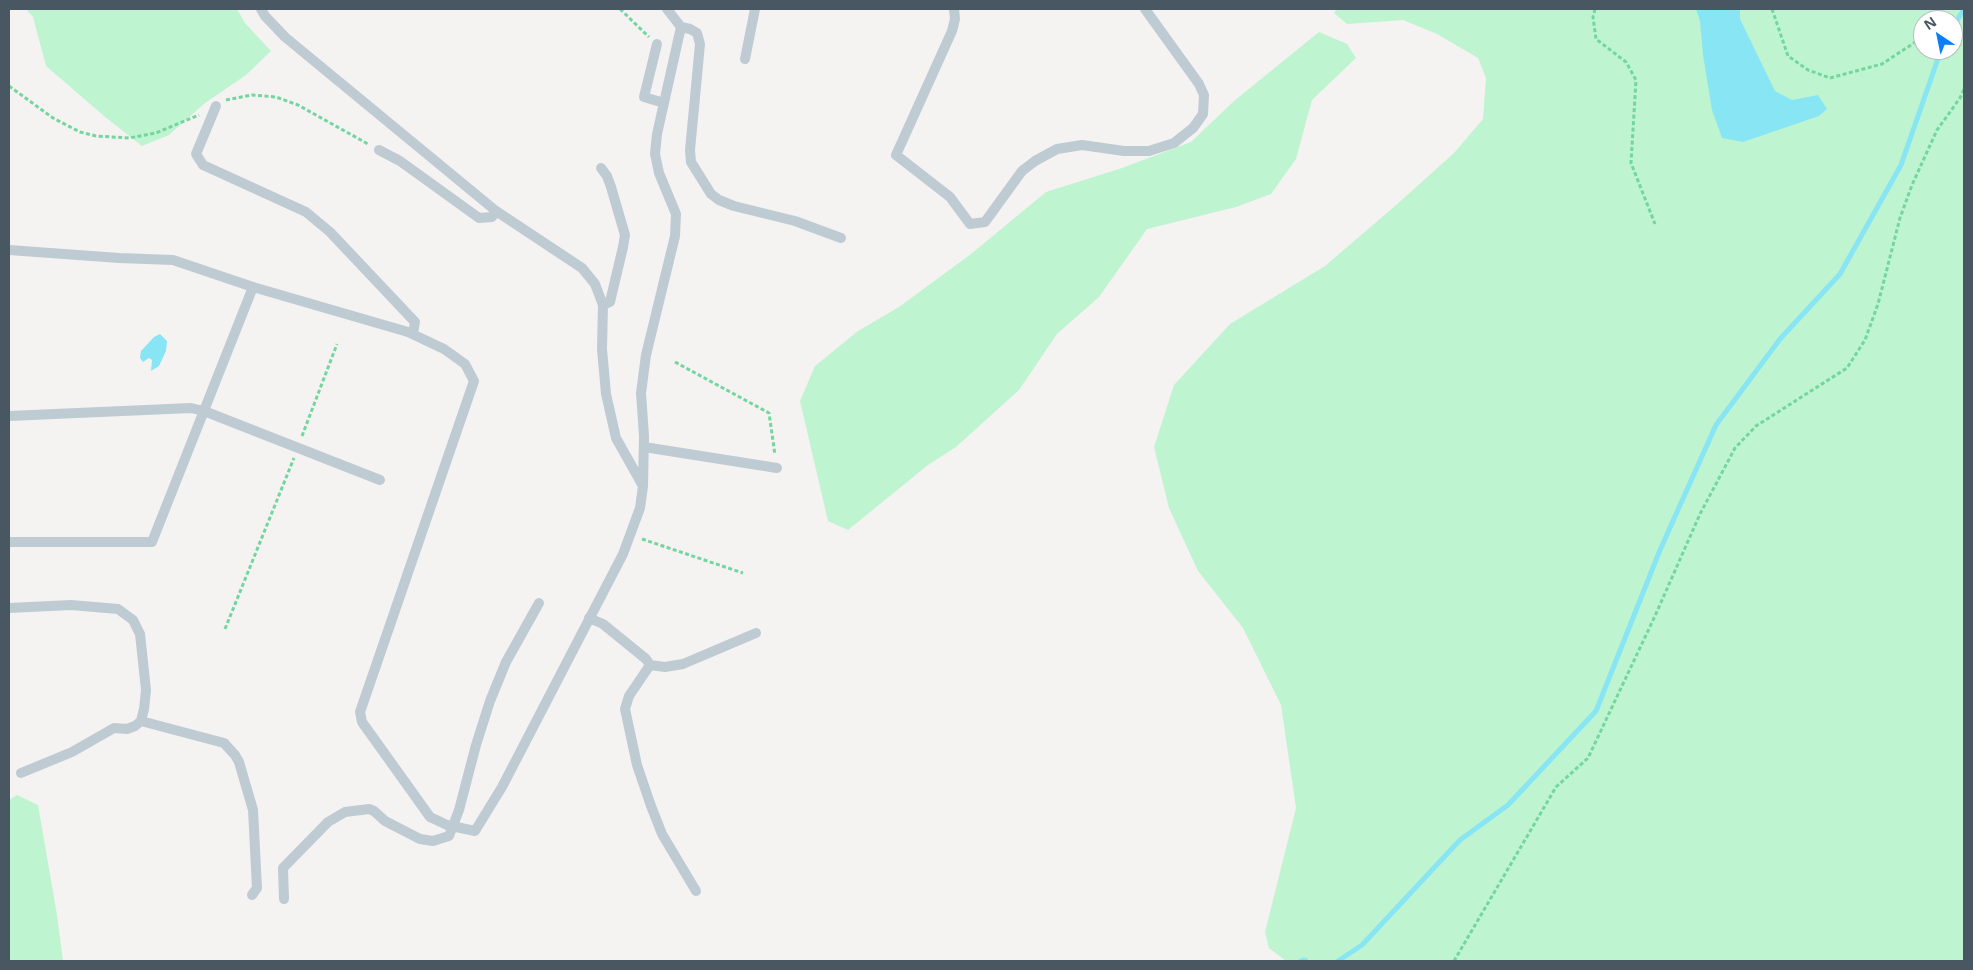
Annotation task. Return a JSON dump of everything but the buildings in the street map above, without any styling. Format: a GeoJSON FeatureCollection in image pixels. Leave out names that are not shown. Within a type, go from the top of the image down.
{"type":"FeatureCollection","features":[{"type":"Feature","properties":{"kind":"lane"},"geometry":{"type":"LineString","coordinates":[[261,9],[265,16],[285,37],[496,211],[582,268],[595,284],[603,305],[602,349],[606,394],[616,438],[643,486]]}},
{"type":"Feature","properties":{"kind":"lane"},"geometry":{"type":"LineString","coordinates":[[667,9],[681,27],[696,33],[700,44],[690,150],[691,162],[711,194],[719,200],[734,206],[795,221],[841,238]]}},
{"type":"Feature","properties":{"kind":"lane"},"geometry":{"type":"LineString","coordinates":[[745,59],[755,9]]}},
{"type":"Feature","properties":{"kind":"lane"},"geometry":{"type":"LineString","coordinates":[[954,9],[955,19],[952,30],[896,155],[950,197],[970,224],[985,222],[1022,171],[1035,161],[1057,149],[1082,145],[1124,151],[1149,151],[1174,142],[1193,128],[1203,114],[1204,96],[1199,84],[1144,9]]}},
{"type":"Feature","properties":{"kind":"lane"},"geometry":{"type":"LineString","coordinates":[[9,250],[173,260],[253,287],[413,334],[444,349],[465,364],[474,381],[360,712],[362,722],[430,818],[474,831],[502,787],[623,554],[640,508],[643,486],[644,446],[641,393],[646,355],[676,236],[676,214],[659,173],[655,154],[657,134],[681,27]]}},
{"type":"Feature","properties":{"kind":"lane"},"geometry":{"type":"LineString","coordinates":[[657,44],[644,97],[664,103]]}},
{"type":"Feature","properties":{"kind":"lane"},"geometry":{"type":"LineString","coordinates":[[216,106],[196,154],[203,165],[306,212],[330,232],[415,322],[413,334]]}},
{"type":"Feature","properties":{"kind":"lane"},"geometry":{"type":"LineString","coordinates":[[379,150],[400,161],[479,218],[492,217],[496,211]]}},
{"type":"Feature","properties":{"kind":"lane"},"geometry":{"type":"LineString","coordinates":[[601,168],[607,176],[611,187],[624,235],[622,254],[610,302],[603,305]]}},
{"type":"Feature","properties":{"kind":"lane"},"geometry":{"type":"LineString","coordinates":[[9,542],[152,542],[253,287]]}},
{"type":"Feature","properties":{"kind":"lane"},"geometry":{"type":"LineString","coordinates":[[9,416],[191,408],[204,411],[380,480]]}},
{"type":"Feature","properties":{"kind":"lane"},"geometry":{"type":"LineString","coordinates":[[644,446],[777,468]]}},
{"type":"Feature","properties":{"kind":"lane"},"geometry":{"type":"LineString","coordinates":[[284,899],[283,868],[328,822],[345,812],[369,809],[385,821],[420,839],[433,841],[448,836],[459,810],[490,701],[506,662],[539,603]]}},
{"type":"Feature","properties":{"kind":"lane"},"geometry":{"type":"LineString","coordinates":[[9,608],[71,605],[118,609],[133,620],[140,634],[146,690],[141,721],[135,726],[127,729],[114,728],[72,752],[21,773]]}},
{"type":"Feature","properties":{"kind":"lane"},"geometry":{"type":"LineString","coordinates":[[589,618],[603,624],[646,659],[650,665],[665,667],[683,664],[756,634]]}},
{"type":"Feature","properties":{"kind":"lane"},"geometry":{"type":"LineString","coordinates":[[650,665],[629,696],[625,709],[637,765],[651,806],[662,834],[696,891]]}},
{"type":"Feature","properties":{"kind":"lane"},"geometry":{"type":"LineString","coordinates":[[141,721],[224,743],[235,755],[239,762],[253,810],[257,888],[252,895]]}},
{"type":"Feature","properties":{"kind":"path"},"geometry":{"type":"LineString","coordinates":[[620,9],[657,44]]}},
{"type":"Feature","properties":{"kind":"path"},"geometry":{"type":"LineString","coordinates":[[1595,9],[1593,17],[1596,39],[1626,62],[1636,80],[1631,163],[1655,224]]}},
{"type":"Feature","properties":{"kind":"path"},"geometry":{"type":"LineString","coordinates":[[1772,9],[1788,56],[1808,70],[1830,78],[1882,64],[1913,44]]}},
{"type":"Feature","properties":{"kind":"path"},"geometry":{"type":"LineString","coordinates":[[9,86],[53,118],[80,132],[117,139],[156,133],[227,100],[252,95],[276,97],[298,105],[379,150]]}},
{"type":"Feature","properties":{"kind":"path"},"geometry":{"type":"LineString","coordinates":[[1454,961],[1556,787],[1588,758],[1655,616],[1700,514],[1735,448],[1756,426],[1847,368],[1865,340],[1878,304],[1900,218],[1912,185],[1937,130],[1960,98],[1964,89]]}},
{"type":"Feature","properties":{"kind":"path"},"geometry":{"type":"LineString","coordinates":[[225,629],[298,448],[337,344]]}},
{"type":"Feature","properties":{"kind":"path"},"geometry":{"type":"LineString","coordinates":[[675,362],[769,413],[777,468]]}},
{"type":"Feature","properties":{"kind":"path"},"geometry":{"type":"LineString","coordinates":[[630,534],[743,573]]}},
{"type":"Feature","properties":{"kind":"green space"},"geometry":{"type":"Polygon","coordinates":[[[26,9],[237,9],[245,23],[271,51],[246,75],[205,103],[169,135],[142,146],[46,66],[33,17],[26,9]]]}},
{"type":"Feature","properties":{"kind":"green space"},"geometry":{"type":"Polygon","coordinates":[[[1337,9],[1964,9],[1964,961],[1286,961],[1269,948],[1265,932],[1296,808],[1281,705],[1243,628],[1198,571],[1169,508],[1154,447],[1174,385],[1230,324],[1325,266],[1454,153],[1483,119],[1486,78],[1478,58],[1437,34],[1403,20],[1347,24],[1334,13],[1337,9]]]}},
{"type":"Feature","properties":{"kind":"green space"},"geometry":{"type":"Polygon","coordinates":[[[1319,32],[1347,44],[1356,58],[1312,100],[1296,159],[1271,194],[1236,207],[1147,229],[1099,297],[1057,334],[1019,390],[956,447],[928,465],[848,530],[828,521],[800,401],[815,366],[858,331],[899,307],[971,254],[1046,192],[1122,168],[1191,142],[1234,101],[1319,32]]]}},
{"type":"Feature","properties":{"kind":"green space"},"geometry":{"type":"Polygon","coordinates":[[[17,795],[38,805],[63,961],[9,961],[9,800],[17,795]]]}},
{"type":"Feature","properties":{"kind":"water"},"geometry":{"type":"Polygon","coordinates":[[[1696,9],[1740,9],[1740,19],[1775,91],[1792,100],[1818,95],[1827,109],[1819,116],[1743,142],[1722,138],[1712,110],[1703,55],[1700,21],[1696,9]]]}},
{"type":"Feature","properties":{"kind":"water"},"geometry":{"type":"Polygon","coordinates":[[[160,334],[167,341],[166,351],[159,366],[151,371],[152,360],[149,358],[143,362],[140,358],[141,351],[154,337],[160,334]]]}},
{"type":"Feature","properties":{"kind":"waterway"},"geometry":{"type":"LineString","coordinates":[[1338,961],[1362,945],[1460,840],[1508,805],[1596,711],[1660,550],[1716,425],[1780,339],[1840,274],[1901,165],[1938,60]]}},
{"type":"Feature","properties":{"kind":"waterway"},"geometry":{"type":"LineString","coordinates":[[1301,961],[1306,961]]}}]}
